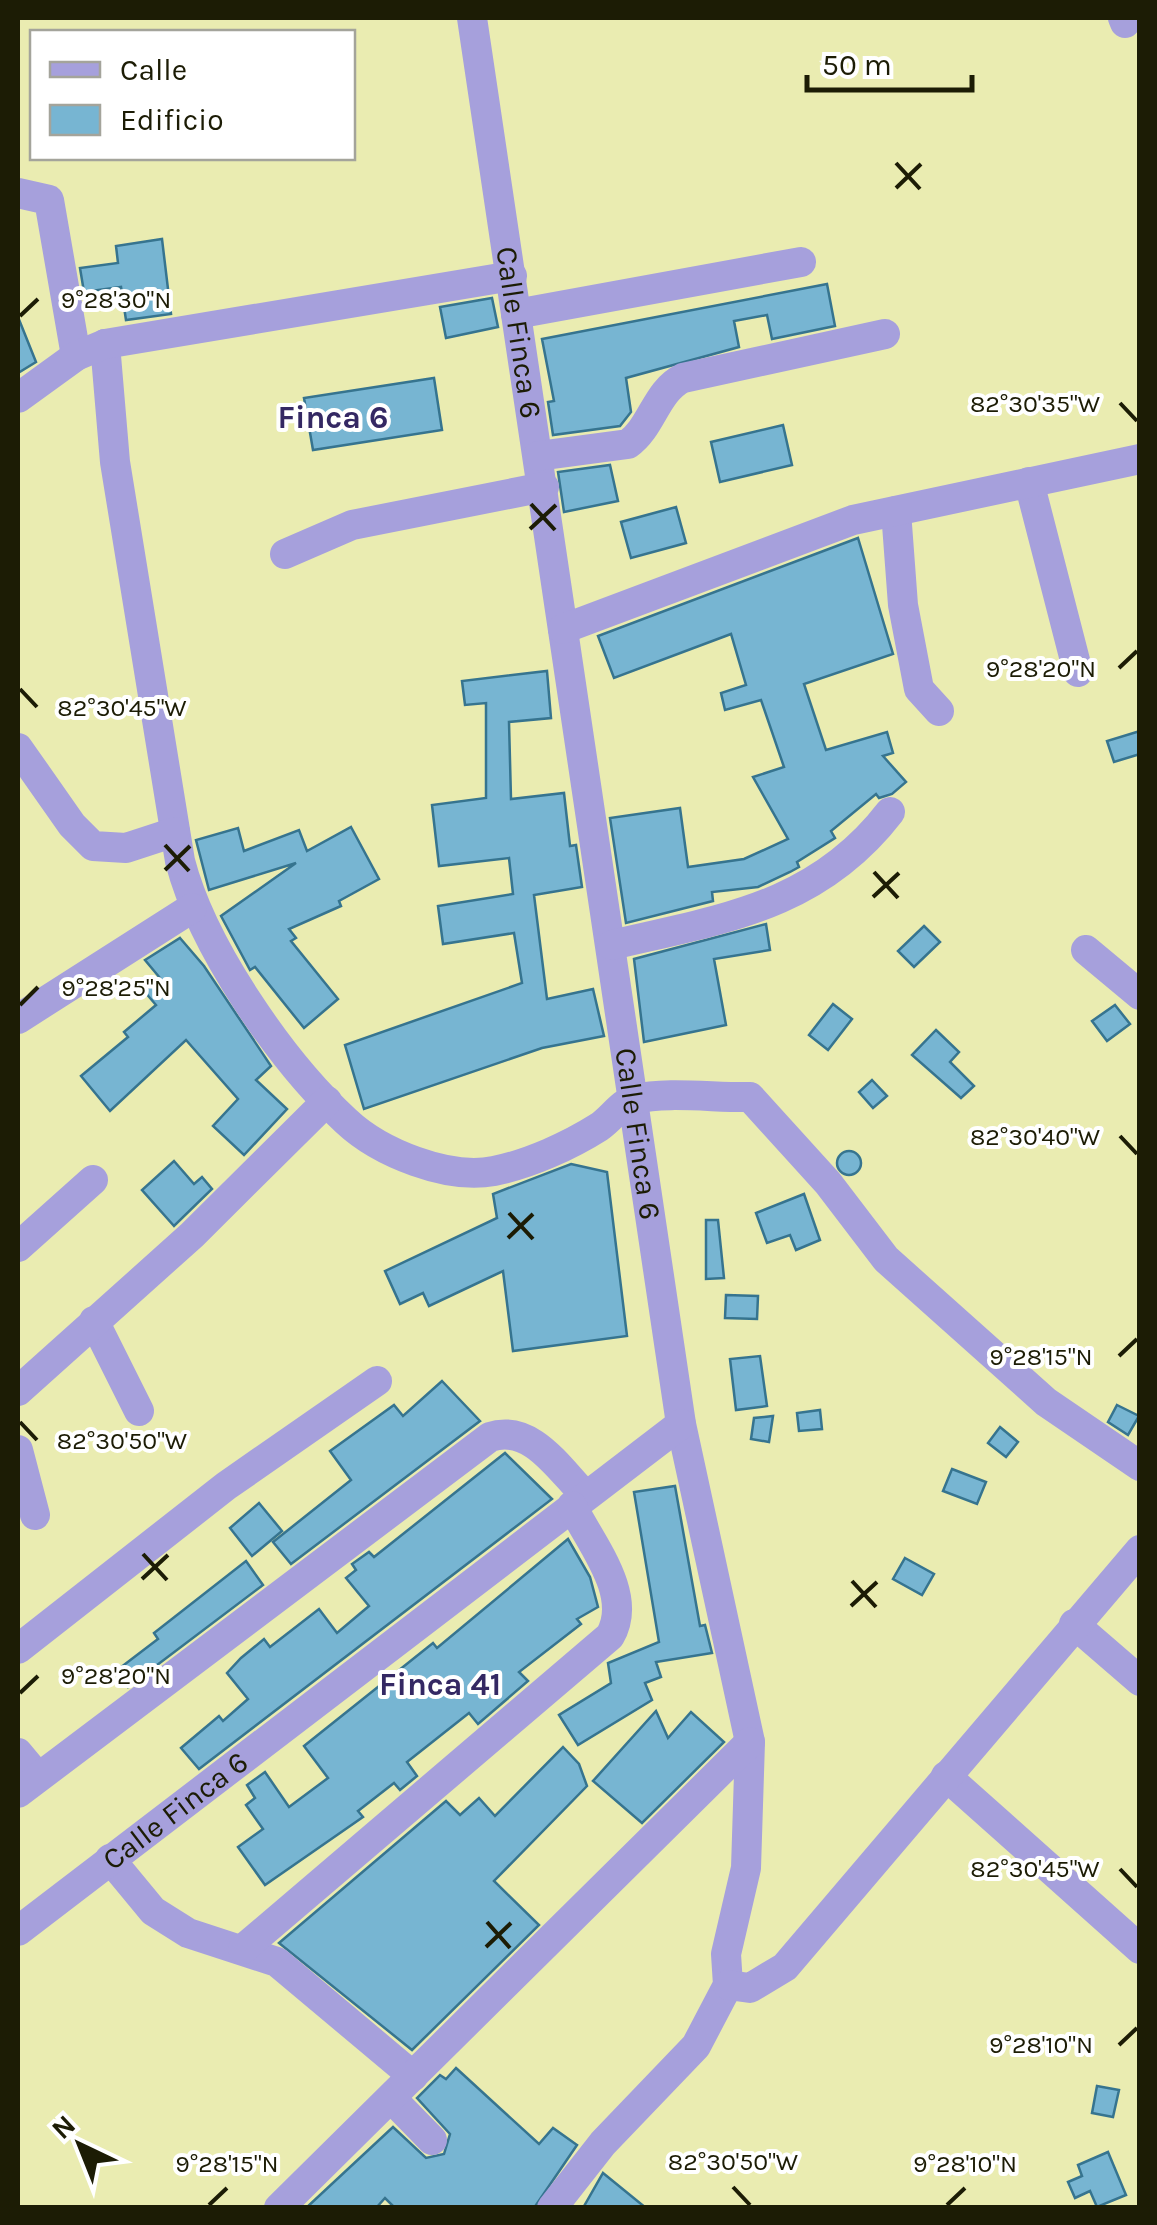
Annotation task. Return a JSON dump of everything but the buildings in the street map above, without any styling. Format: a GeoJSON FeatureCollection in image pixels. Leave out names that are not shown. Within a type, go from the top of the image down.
{"type":"FeatureCollection","features":[{"type":"Feature","properties":{"kind":"street","name":"Calle Finca 6"},"geometry":{"type":"LineString","coordinates":[[18,1931],[681,1424],[472,18]]}},
{"type":"Feature","properties":{"kind":"street"},"geometry":{"type":"LineString","coordinates":[[18,193],[48,200],[76,356]]}},
{"type":"Feature","properties":{"kind":"street"},"geometry":{"type":"LineString","coordinates":[[516,314],[801,262]]}},
{"type":"Feature","properties":{"kind":"street"},"geometry":{"type":"LineString","coordinates":[[18,398],[76,356],[105,344],[512,276]]}},
{"type":"Feature","properties":{"kind":"street"},"geometry":{"type":"LineString","coordinates":[[538,456],[628,444],[639,436],[671,384],[683,378],[885,334]]}},
{"type":"Feature","properties":{"kind":"street"},"geometry":{"type":"LineString","coordinates":[[105,344],[115,462],[175,832],[192,908],[202,916],[214,948],[247,1000],[327,1102],[349,1124],[392,1150],[440,1169],[491,1172],[529,1162],[600,1126],[633,1099],[750,1097],[828,1183],[886,1259],[1046,1402],[1140,1466]]}},
{"type":"Feature","properties":{"kind":"street"},"geometry":{"type":"LineString","coordinates":[[563,629],[853,520],[1140,459]]}},
{"type":"Feature","properties":{"kind":"street"},"geometry":{"type":"LineString","coordinates":[[1029,482],[1078,672]]}},
{"type":"Feature","properties":{"kind":"street"},"geometry":{"type":"LineString","coordinates":[[285,554],[352,525],[544,487]]}},
{"type":"Feature","properties":{"kind":"street"},"geometry":{"type":"LineString","coordinates":[[896,511],[903,605],[919,689],[940,710]]}},
{"type":"Feature","properties":{"kind":"street"},"geometry":{"type":"LineString","coordinates":[[18,748],[72,825],[94,846],[126,848],[175,832]]}},
{"type":"Feature","properties":{"kind":"street"},"geometry":{"type":"LineString","coordinates":[[612,945],[713,921],[792,895],[836,870],[866,844],[890,812]]}},
{"type":"Feature","properties":{"kind":"street"},"geometry":{"type":"LineString","coordinates":[[18,1019],[192,908]]}},
{"type":"Feature","properties":{"kind":"street"},"geometry":{"type":"LineString","coordinates":[[1086,950],[1140,995]]}},
{"type":"Feature","properties":{"kind":"street"},"geometry":{"type":"LineString","coordinates":[[18,1391],[192,1235],[327,1102]]}},
{"type":"Feature","properties":{"kind":"street"},"geometry":{"type":"LineString","coordinates":[[18,1247],[94,1180]]}},
{"type":"Feature","properties":{"kind":"street"},"geometry":{"type":"LineString","coordinates":[[94,1321],[139,1411]]}},
{"type":"Feature","properties":{"kind":"street"},"geometry":{"type":"LineString","coordinates":[[18,1649],[226,1486],[377,1381]]}},
{"type":"Feature","properties":{"kind":"street"},"geometry":{"type":"LineString","coordinates":[[552,2208],[603,2143],[696,2046],[728,1986],[726,1954],[746,1868],[750,1742],[681,1424]]}},
{"type":"Feature","properties":{"kind":"street"},"geometry":{"type":"LineString","coordinates":[[18,1753],[28,1785],[490,1437],[504,1432],[532,1440],[579,1501],[617,1593],[618,1622],[610,1636],[242,1949]]}},
{"type":"Feature","properties":{"kind":"street"},"geometry":{"type":"LineString","coordinates":[[18,1450],[35,1515]]}},
{"type":"Feature","properties":{"kind":"street"},"geometry":{"type":"LineString","coordinates":[[728,1986],[750,1988],[786,1967],[1140,1550]]}},
{"type":"Feature","properties":{"kind":"street"},"geometry":{"type":"LineString","coordinates":[[1074,1624],[1140,1681]]}},
{"type":"Feature","properties":{"kind":"street"},"geometry":{"type":"LineString","coordinates":[[292,2203],[391,2098],[750,1742]]}},
{"type":"Feature","properties":{"kind":"street"},"geometry":{"type":"LineString","coordinates":[[946,1776],[1140,1949]]}},
{"type":"Feature","properties":{"kind":"street"},"geometry":{"type":"LineString","coordinates":[[110,1860],[153,1911],[188,1933],[277,1962],[413,2076]]}},
{"type":"Feature","properties":{"kind":"street"},"geometry":{"type":"LineString","coordinates":[[391,2098],[432,2140]]}},
{"type":"Feature","properties":{"kind":"district","name":"Finca 6"},"geometry":{"type":"Point","coordinates":[333,417]}},
{"type":"Feature","properties":{"kind":"district","name":"Finca 41"},"geometry":{"type":"Point","coordinates":[440,1684]}}]}
